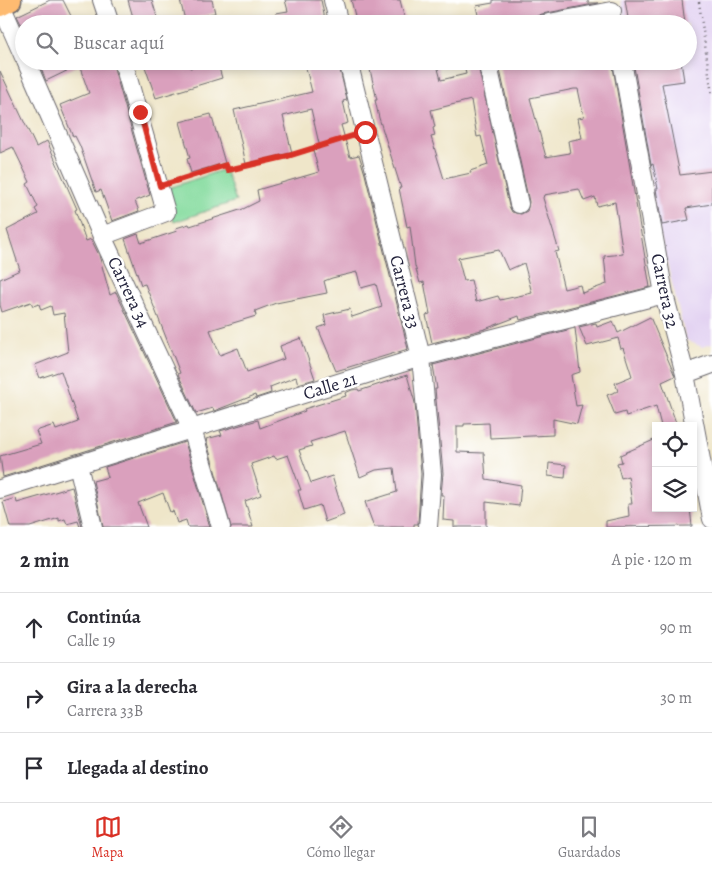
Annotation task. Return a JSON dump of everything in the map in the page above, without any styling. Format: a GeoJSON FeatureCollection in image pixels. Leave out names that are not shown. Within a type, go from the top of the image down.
{"type":"FeatureCollection","features":[{"type":"Feature","properties":{"kind":"street"},"geometry":{"type":"LineString","coordinates":[[102,0],[107,15]]}},
{"type":"Feature","properties":{"kind":"street"},"geometry":{"type":"LineString","coordinates":[[333,0],[337,15]]}},
{"type":"Feature","properties":{"kind":"street"},"geometry":{"type":"LineString","coordinates":[[3,3],[15,34]]}},
{"type":"Feature","properties":{"kind":"street"},"geometry":{"type":"LineString","coordinates":[[595,15],[612,12]]}},
{"type":"Feature","properties":{"kind":"street","name":"Carrera 34"},"geometry":{"type":"LineString","coordinates":[[30,70],[102,236],[192,429],[221,527]]}},
{"type":"Feature","properties":{"kind":"street"},"geometry":{"type":"LineString","coordinates":[[102,236],[166,212],[126,70]]}},
{"type":"Feature","properties":{"kind":"street","name":"Carrera 33"},"geometry":{"type":"LineString","coordinates":[[350,70],[421,358],[432,474],[428,527]]}},
{"type":"Feature","properties":{"kind":"street"},"geometry":{"type":"LineString","coordinates":[[489,70],[519,204]]}},
{"type":"Feature","properties":{"kind":"street","name":"Carrera 32"},"geometry":{"type":"LineString","coordinates":[[624,70],[664,294],[685,374],[712,519]]}},
{"type":"Feature","properties":{"kind":"street","name":"Calle 21"},"geometry":{"type":"LineString","coordinates":[[0,489],[421,358],[664,294]]}},
{"type":"Feature","properties":{"kind":"street"},"geometry":{"type":"LineString","coordinates":[[685,374],[712,364]]}},
{"type":"Feature","properties":{"kind":"street"},"geometry":{"type":"LineString","coordinates":[[78,465],[93,527]]}},
{"type":"Feature","properties":{"kind":"path"},"geometry":{"type":"LineString","coordinates":[[699,2],[712,95]]}},
{"type":"Feature","properties":{"kind":"path"},"geometry":{"type":"LineString","coordinates":[[160,186],[226,165],[228,170],[288,156],[365,132]]}},
{"type":"Feature","properties":{"kind":"shaded area"},"geometry":{"type":"Polygon","coordinates":[[[621,0],[712,0],[712,344],[702,347],[686,340],[657,222],[632,70],[697,70],[697,15],[624,15],[621,0]]]}},
{"type":"Feature","properties":{"kind":"green space"},"geometry":{"type":"Polygon","coordinates":[[[225,169],[236,201],[174,222],[163,190],[225,169]]]}},
{"type":"Feature","properties":{"kind":"building"},"geometry":{"type":"Polygon","coordinates":[[[50,0],[63,0],[70,15],[19,15],[50,0]]]}},
{"type":"Feature","properties":{"kind":"building"},"geometry":{"type":"Polygon","coordinates":[[[128,0],[152,0],[156,15],[132,15],[128,0]]]}},
{"type":"Feature","properties":{"kind":"building"},"geometry":{"type":"Polygon","coordinates":[[[180,0],[212,0],[215,13],[184,15],[180,0]]]}},
{"type":"Feature","properties":{"kind":"building"},"geometry":{"type":"Polygon","coordinates":[[[285,0],[321,0],[324,15],[277,15],[276,13],[288,11],[285,0]]]}},
{"type":"Feature","properties":{"kind":"building"},"geometry":{"type":"Polygon","coordinates":[[[351,0],[400,0],[404,15],[355,15],[351,0]]]}},
{"type":"Feature","properties":{"kind":"building"},"geometry":{"type":"Polygon","coordinates":[[[493,0],[588,0],[588,3],[599,3],[540,15],[478,15],[476,6],[493,3],[493,0]]]}},
{"type":"Feature","properties":{"kind":"building"},"geometry":{"type":"Polygon","coordinates":[[[625,0],[682,0],[684,15],[628,15],[625,0]]]}},
{"type":"Feature","properties":{"kind":"building"},"geometry":{"type":"Polygon","coordinates":[[[42,70],[69,70],[46,81],[42,70]]]}},
{"type":"Feature","properties":{"kind":"building"},"geometry":{"type":"Polygon","coordinates":[[[81,70],[115,70],[150,195],[135,201],[139,211],[112,221],[101,190],[96,192],[80,146],[75,136],[73,137],[60,105],[89,93],[81,70]]]}},
{"type":"Feature","properties":{"kind":"building"},"geometry":{"type":"Polygon","coordinates":[[[146,70],[220,70],[222,78],[156,98],[146,70]]]}},
{"type":"Feature","properties":{"kind":"building"},"geometry":{"type":"Polygon","coordinates":[[[306,70],[340,70],[347,100],[343,101],[348,123],[341,125],[350,157],[359,155],[365,174],[408,349],[336,371],[318,328],[326,325],[324,315],[350,309],[352,317],[382,307],[376,284],[361,288],[357,272],[332,278],[324,281],[327,293],[276,303],[255,311],[256,316],[210,330],[220,355],[238,348],[247,372],[284,359],[280,346],[301,338],[315,379],[298,384],[296,377],[270,387],[271,393],[256,398],[255,395],[214,411],[213,408],[196,413],[178,374],[180,373],[145,284],[141,285],[125,239],[138,234],[141,243],[177,231],[176,228],[189,224],[190,226],[243,209],[259,201],[257,190],[319,172],[313,150],[320,148],[311,109],[283,116],[292,153],[246,164],[234,110],[312,92],[306,70]]]}},
{"type":"Feature","properties":{"kind":"building"},"geometry":{"type":"Polygon","coordinates":[[[370,70],[438,70],[441,80],[466,74],[465,70],[479,70],[509,206],[512,212],[521,214],[527,211],[529,202],[500,70],[614,70],[650,287],[520,320],[519,316],[485,329],[432,343],[426,315],[430,314],[424,282],[420,283],[415,266],[410,226],[407,227],[399,188],[401,188],[375,100],[377,100],[370,70]],[[578,89],[530,98],[546,157],[570,153],[568,141],[582,138],[578,118],[584,117],[578,89]],[[471,100],[431,110],[435,136],[431,137],[444,179],[471,173],[470,171],[488,165],[481,136],[477,137],[471,100]],[[579,189],[544,195],[543,198],[559,251],[555,252],[564,289],[580,285],[582,293],[607,284],[604,256],[623,254],[615,202],[597,206],[595,197],[584,201],[579,189]],[[499,250],[458,258],[464,281],[471,280],[476,302],[498,296],[500,300],[532,293],[524,263],[508,270],[499,250]]]}},
{"type":"Feature","properties":{"kind":"building"},"geometry":{"type":"Polygon","coordinates":[[[635,70],[682,70],[684,81],[662,84],[680,175],[712,171],[712,204],[686,208],[689,220],[662,225],[656,189],[658,189],[653,164],[651,165],[635,70]]]}},
{"type":"Feature","properties":{"kind":"building"},"geometry":{"type":"Polygon","coordinates":[[[0,71],[36,147],[47,141],[77,209],[75,210],[86,241],[91,239],[99,255],[110,295],[116,292],[177,422],[3,477],[0,456],[41,444],[36,431],[54,425],[56,430],[78,422],[61,371],[40,378],[35,365],[68,352],[64,313],[53,315],[51,306],[41,310],[39,304],[33,306],[31,302],[2,312],[0,305],[0,279],[20,270],[7,230],[38,214],[35,209],[38,207],[27,184],[30,182],[13,147],[0,153],[0,71]]]}},
{"type":"Feature","properties":{"kind":"building"},"geometry":{"type":"Polygon","coordinates":[[[211,114],[225,163],[191,173],[187,159],[190,158],[180,122],[211,114]]]}},
{"type":"Feature","properties":{"kind":"building"},"geometry":{"type":"Polygon","coordinates":[[[650,317],[675,376],[662,382],[676,422],[660,422],[656,406],[626,416],[625,412],[615,415],[607,395],[618,391],[615,383],[632,376],[623,348],[621,349],[618,338],[587,346],[579,327],[596,323],[597,327],[613,321],[618,333],[650,317]]]}},
{"type":"Feature","properties":{"kind":"building"},"geometry":{"type":"Polygon","coordinates":[[[575,328],[580,372],[571,375],[576,406],[582,405],[577,424],[553,419],[553,435],[490,438],[489,423],[457,426],[457,452],[484,453],[486,479],[521,485],[519,506],[486,502],[486,527],[454,527],[454,521],[443,520],[444,495],[441,495],[443,473],[435,389],[437,389],[433,365],[575,328]]]}},
{"type":"Feature","properties":{"kind":"building"},"geometry":{"type":"Polygon","coordinates":[[[407,375],[415,403],[421,474],[418,524],[414,524],[414,527],[374,527],[365,502],[397,492],[394,468],[376,470],[360,477],[345,431],[310,442],[312,446],[299,450],[311,483],[332,476],[344,515],[325,522],[320,505],[304,510],[298,490],[301,490],[288,455],[276,459],[274,456],[251,464],[261,495],[245,501],[253,527],[231,527],[206,439],[222,435],[220,431],[258,420],[260,428],[305,411],[304,409],[346,396],[345,393],[352,390],[358,389],[359,391],[407,375]]]}},
{"type":"Feature","properties":{"kind":"building"},"geometry":{"type":"Polygon","coordinates":[[[652,441],[652,512],[690,512],[692,526],[606,527],[606,521],[629,516],[628,504],[632,504],[628,476],[621,478],[617,463],[622,462],[620,455],[652,441]]]}},
{"type":"Feature","properties":{"kind":"building"},"geometry":{"type":"Polygon","coordinates":[[[185,442],[210,527],[188,527],[186,520],[177,523],[173,511],[170,512],[163,493],[138,503],[147,527],[103,527],[93,481],[108,477],[105,467],[185,442]]]}},
{"type":"Feature","properties":{"kind":"building"},"geometry":{"type":"Polygon","coordinates":[[[549,463],[566,465],[565,478],[548,476],[549,463]]]}},
{"type":"Feature","properties":{"kind":"building"},"geometry":{"type":"Polygon","coordinates":[[[72,487],[82,527],[80,527],[78,521],[67,524],[65,519],[59,521],[59,518],[30,527],[10,527],[3,502],[16,498],[17,503],[72,487]]]}},
{"type":"Feature","properties":{"kind":"route"},"geometry":{"type":"LineString","coordinates":[[140,112],[160,186],[226,165],[228,170],[288,156],[365,132]]}}]}
